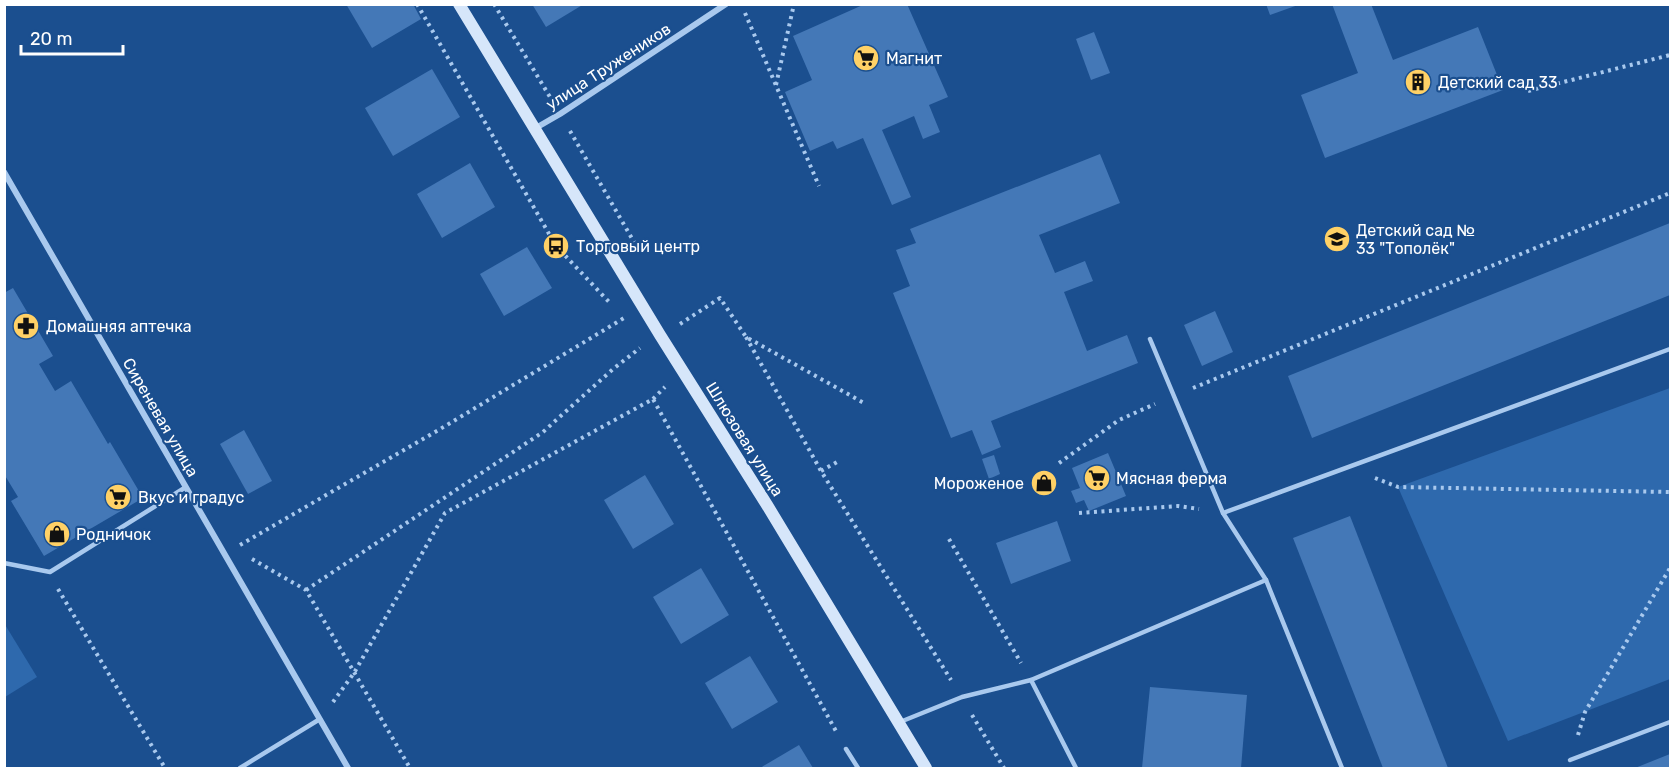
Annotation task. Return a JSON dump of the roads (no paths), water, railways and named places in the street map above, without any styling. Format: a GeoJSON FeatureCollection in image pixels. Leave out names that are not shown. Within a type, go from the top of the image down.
{"type":"FeatureCollection","features":[{"type":"Feature","properties":{"kind":"main road","name":"Шлюзовая улица"},"geometry":{"type":"LineString","coordinates":[[459,4],[926,768]]}},
{"type":"Feature","properties":{"kind":"street","name":"улица Тружеников"},"geometry":{"type":"LineString","coordinates":[[534,129],[726,4]]}},
{"type":"Feature","properties":{"kind":"street","name":"Сиреневая улица"},"geometry":{"type":"LineString","coordinates":[[4,172],[348,768]]}},
{"type":"Feature","properties":{"kind":"lane"},"geometry":{"type":"LineString","coordinates":[[1150,339],[1223,513],[1266,580],[1342,768]]}},
{"type":"Feature","properties":{"kind":"lane"},"geometry":{"type":"LineString","coordinates":[[1223,513],[1671,349]]}},
{"type":"Feature","properties":{"kind":"lane"},"geometry":{"type":"LineString","coordinates":[[4,563],[50,572],[186,487]]}},
{"type":"Feature","properties":{"kind":"lane"},"geometry":{"type":"LineString","coordinates":[[898,723],[962,697],[1031,680],[1266,580]]}},
{"type":"Feature","properties":{"kind":"lane"},"geometry":{"type":"LineString","coordinates":[[1031,680],[1076,768]]}},
{"type":"Feature","properties":{"kind":"lane"},"geometry":{"type":"LineString","coordinates":[[240,768],[320,719]]}},
{"type":"Feature","properties":{"kind":"lane"},"geometry":{"type":"LineString","coordinates":[[1570,760],[1671,722]]}},
{"type":"Feature","properties":{"kind":"lane"},"geometry":{"type":"LineString","coordinates":[[846,749],[858,768]]}},
{"type":"Feature","properties":{"kind":"place","name":"Магнит"},"geometry":{"type":"Point","coordinates":[866,58]}},
{"type":"Feature","properties":{"kind":"place","name":"Детский сад 33"},"geometry":{"type":"Point","coordinates":[1418,82]}},
{"type":"Feature","properties":{"kind":"place","name":"Детский сад № 33 \"Тополёк\""},"geometry":{"type":"Point","coordinates":[1337,239]}},
{"type":"Feature","properties":{"kind":"place","name":"Торговый центр"},"geometry":{"type":"Point","coordinates":[556,246]}},
{"type":"Feature","properties":{"kind":"place","name":"Домашняя аптечка"},"geometry":{"type":"Point","coordinates":[26,326]}},
{"type":"Feature","properties":{"kind":"place","name":"Мясная ферма"},"geometry":{"type":"Point","coordinates":[1097,478]}},
{"type":"Feature","properties":{"kind":"place","name":"Мороженое"},"geometry":{"type":"Point","coordinates":[1044,483]}},
{"type":"Feature","properties":{"kind":"place","name":"Вкус и градус"},"geometry":{"type":"Point","coordinates":[118,497]}},
{"type":"Feature","properties":{"kind":"place","name":"Родничок"},"geometry":{"type":"Point","coordinates":[57,534]}}]}
